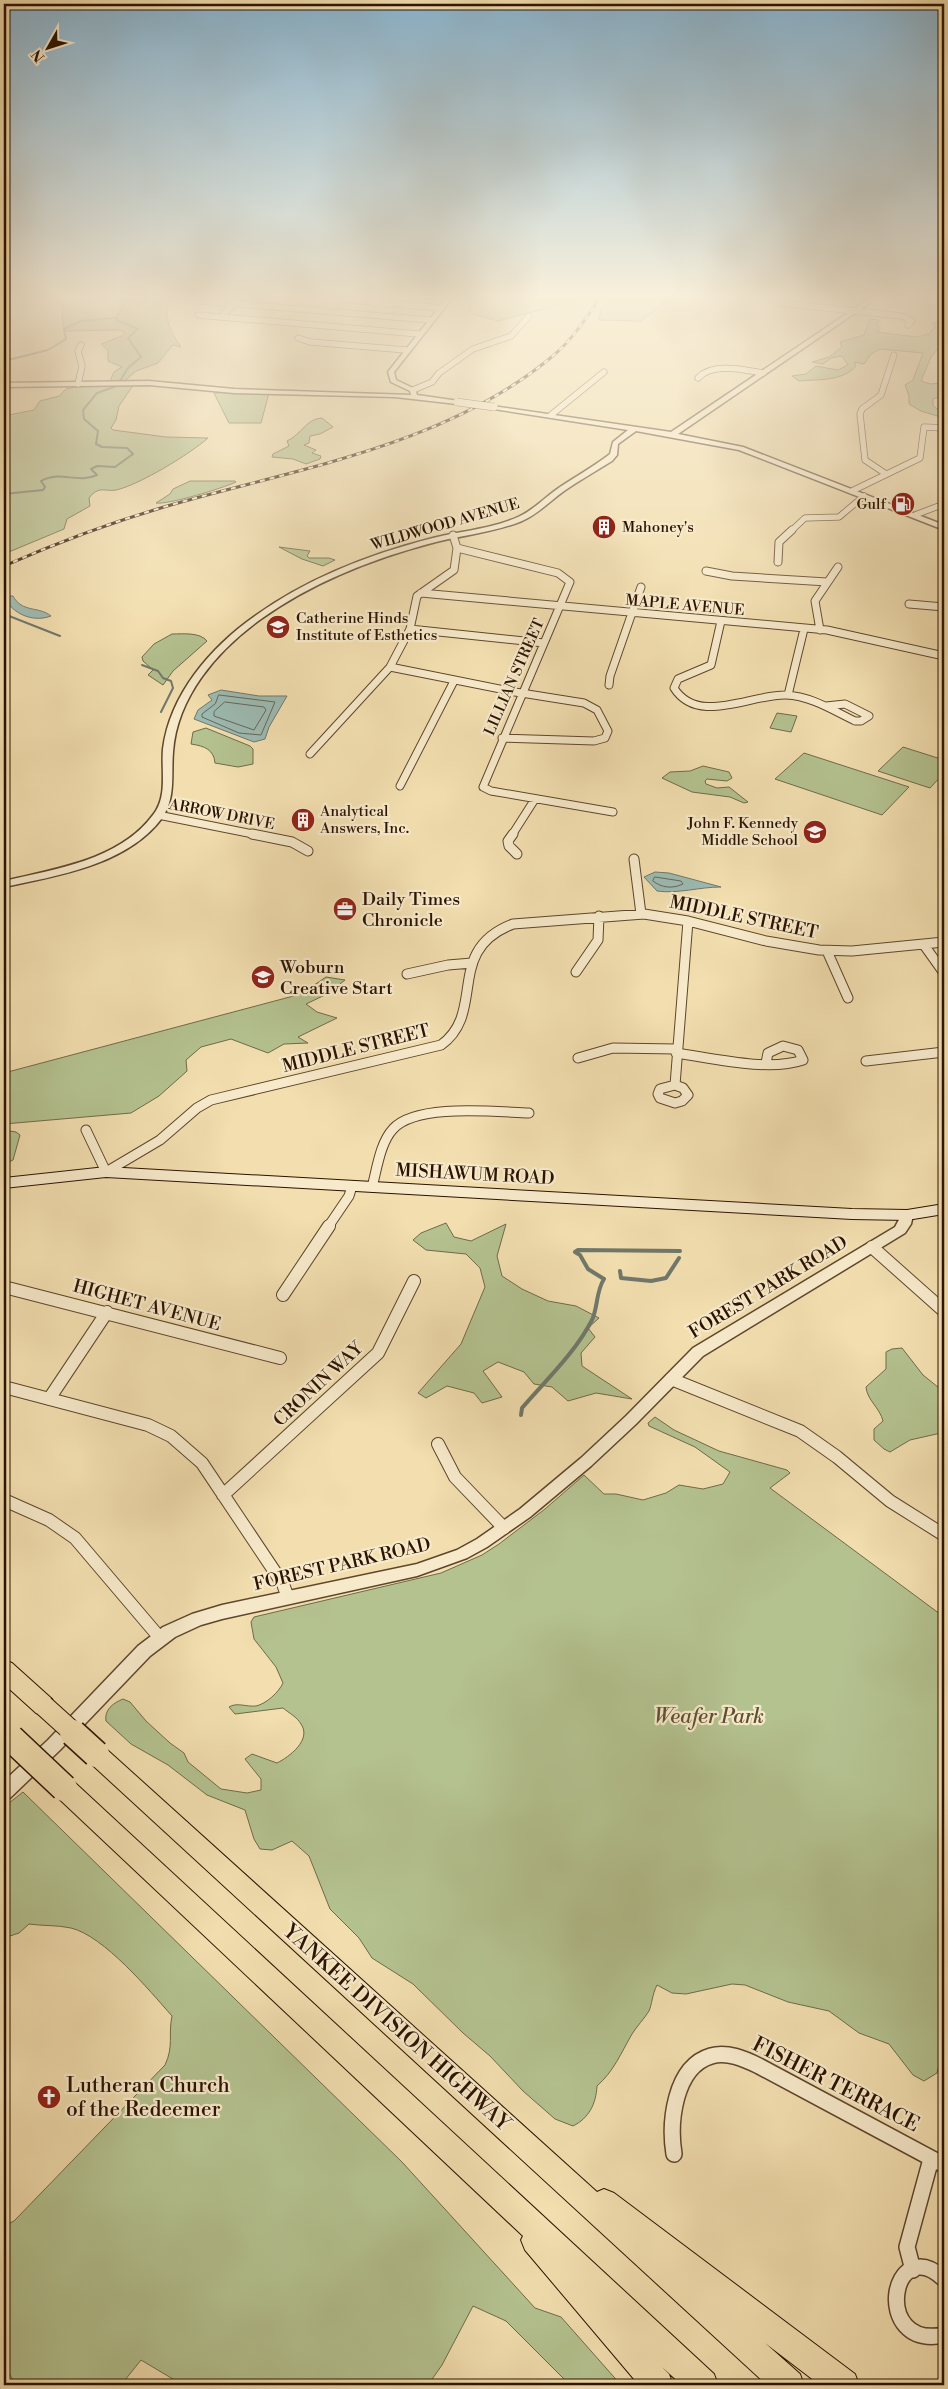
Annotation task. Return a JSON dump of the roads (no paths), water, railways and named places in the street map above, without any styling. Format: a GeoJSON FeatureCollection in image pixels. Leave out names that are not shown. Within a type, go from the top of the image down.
{"type":"FeatureCollection","features":[{"type":"Feature","properties":{"kind":"highway","name":"YANKEE DIVISION HIGHWAY"},"geometry":{"type":"LineString","coordinates":[[4,1670],[789,2385]]}},
{"type":"Feature","properties":{"kind":"highway"},"geometry":{"type":"LineString","coordinates":[[7,1735],[703,2385]]}},
{"type":"Feature","properties":{"kind":"highway"},"geometry":{"type":"LineString","coordinates":[[508,2128],[844,2385]]}},
{"type":"Feature","properties":{"kind":"highway"},"geometry":{"type":"LineString","coordinates":[[484,2181],[658,2385]]}},
{"type":"Feature","properties":{"kind":"main road","name":"MISHAWUM ROAD"},"geometry":{"type":"LineString","coordinates":[[4,1183],[106,1172],[852,1214],[907,1215],[944,1209]]}},
{"type":"Feature","properties":{"kind":"street"},"geometry":{"type":"LineString","coordinates":[[497,407],[673,434],[745,450],[915,515],[944,528]]}},
{"type":"Feature","properties":{"kind":"street"},"geometry":{"type":"LineString","coordinates":[[551,415],[560,407]]}},
{"type":"Feature","properties":{"kind":"street"},"geometry":{"type":"LineString","coordinates":[[673,434],[712,407]]}},
{"type":"Feature","properties":{"kind":"street"},"geometry":{"type":"LineString","coordinates":[[864,407],[860,414],[864,460],[886,474]]}},
{"type":"Feature","properties":{"kind":"street"},"geometry":{"type":"LineString","coordinates":[[852,491],[921,456],[922,432],[926,426],[944,428]]}},
{"type":"Feature","properties":{"kind":"street","name":"WILDWOOD AVENUE"},"geometry":{"type":"LineString","coordinates":[[4,884],[76,865],[106,854],[138,836],[158,815],[166,797],[169,741],[180,707],[196,678],[225,645],[270,610],[318,582],[382,556],[453,535],[505,524],[529,514],[609,459],[615,443],[634,428]]}},
{"type":"Feature","properties":{"kind":"street"},"geometry":{"type":"LineString","coordinates":[[778,562],[780,556],[778,543],[803,520],[812,517],[839,517],[864,496]]}},
{"type":"Feature","properties":{"kind":"street"},"geometry":{"type":"LineString","coordinates":[[915,515],[944,504]]}},
{"type":"Feature","properties":{"kind":"street"},"geometry":{"type":"LineString","coordinates":[[310,754],[390,667],[410,630],[416,599],[421,593],[454,570],[457,548],[453,535]]}},
{"type":"Feature","properties":{"kind":"street","name":"LILLIAN STREET"},"geometry":{"type":"LineString","coordinates":[[457,548],[540,568],[567,578],[570,582],[483,784],[484,788],[535,799]]}},
{"type":"Feature","properties":{"kind":"street"},"geometry":{"type":"LineString","coordinates":[[820,630],[815,602],[838,567]]}},
{"type":"Feature","properties":{"kind":"street"},"geometry":{"type":"LineString","coordinates":[[706,571],[732,576],[827,582]]}},
{"type":"Feature","properties":{"kind":"street"},"geometry":{"type":"LineString","coordinates":[[609,685],[609,677],[641,587]]}},
{"type":"Feature","properties":{"kind":"street","name":"MAPLE AVENUE"},"geometry":{"type":"LineString","coordinates":[[421,593],[820,630],[944,656]]}},
{"type":"Feature","properties":{"kind":"street"},"geometry":{"type":"LineString","coordinates":[[909,604],[944,607]]}},
{"type":"Feature","properties":{"kind":"street"},"geometry":{"type":"LineString","coordinates":[[720,621],[711,665],[678,679],[674,688],[678,695],[690,703],[708,707],[788,696],[826,706],[855,721],[862,721],[869,716],[844,704],[826,706]]}},
{"type":"Feature","properties":{"kind":"street"},"geometry":{"type":"LineString","coordinates":[[788,696],[804,629]]}},
{"type":"Feature","properties":{"kind":"street"},"geometry":{"type":"LineString","coordinates":[[410,630],[544,643]]}},
{"type":"Feature","properties":{"kind":"street"},"geometry":{"type":"LineString","coordinates":[[390,667],[522,694],[572,700],[592,706],[600,714],[608,735],[602,740],[592,741],[502,738]]}},
{"type":"Feature","properties":{"kind":"street"},"geometry":{"type":"LineString","coordinates":[[400,786],[454,681]]}},
{"type":"Feature","properties":{"kind":"street"},"geometry":{"type":"LineString","coordinates":[[517,854],[509,846],[508,841],[535,799],[613,812]]}},
{"type":"Feature","properties":{"kind":"street","name":"ARROW DRIVE"},"geometry":{"type":"LineString","coordinates":[[158,815],[294,843],[308,851]]}},
{"type":"Feature","properties":{"kind":"street"},"geometry":{"type":"LineString","coordinates":[[634,859],[641,914]]}},
{"type":"Feature","properties":{"kind":"street","name":"MIDDLE STREET"},"geometry":{"type":"LineString","coordinates":[[106,1172],[119,1162],[160,1140],[194,1109],[211,1100],[429,1049],[444,1043],[452,1037],[459,1025],[472,963],[478,945],[491,932],[504,926],[527,922],[641,914],[688,921],[766,941],[827,951],[852,951],[944,942]]}},
{"type":"Feature","properties":{"kind":"street"},"geometry":{"type":"LineString","coordinates":[[576,972],[598,940],[599,916]]}},
{"type":"Feature","properties":{"kind":"street"},"geometry":{"type":"LineString","coordinates":[[674,1085],[688,921]]}},
{"type":"Feature","properties":{"kind":"street"},"geometry":{"type":"LineString","coordinates":[[924,945],[944,973]]}},
{"type":"Feature","properties":{"kind":"street"},"geometry":{"type":"LineString","coordinates":[[827,951],[848,998]]}},
{"type":"Feature","properties":{"kind":"street"},"geometry":{"type":"LineString","coordinates":[[407,974],[448,965],[472,963]]}},
{"type":"Feature","properties":{"kind":"street"},"geometry":{"type":"LineString","coordinates":[[578,1058],[613,1048],[676,1051],[766,1063]]}},
{"type":"Feature","properties":{"kind":"street"},"geometry":{"type":"LineString","coordinates":[[866,1061],[944,1052]]}},
{"type":"Feature","properties":{"kind":"street"},"geometry":{"type":"LineString","coordinates":[[372,1187],[393,1130],[407,1118],[425,1113],[529,1113]]}},
{"type":"Feature","properties":{"kind":"street"},"geometry":{"type":"LineString","coordinates":[[86,1130],[106,1172]]}},
{"type":"Feature","properties":{"kind":"street"},"geometry":{"type":"LineString","coordinates":[[283,1295],[348,1197],[352,1186]]}},
{"type":"Feature","properties":{"kind":"street","name":"FOREST PARK ROAD"},"geometry":{"type":"LineString","coordinates":[[4,1792],[54,1745],[125,1670],[160,1638],[182,1625],[206,1616],[417,1570],[466,1552],[504,1528],[600,1449],[706,1346],[903,1227],[907,1215]]}},
{"type":"Feature","properties":{"kind":"street"},"geometry":{"type":"LineString","coordinates":[[872,1247],[944,1312]]}},
{"type":"Feature","properties":{"kind":"street","name":"CRONIN WAY"},"geometry":{"type":"LineString","coordinates":[[223,1495],[378,1353],[414,1281]]}},
{"type":"Feature","properties":{"kind":"street","name":"HIGHET AVENUE"},"geometry":{"type":"LineString","coordinates":[[4,1287],[280,1358]]}},
{"type":"Feature","properties":{"kind":"street"},"geometry":{"type":"LineString","coordinates":[[49,1400],[107,1312]]}},
{"type":"Feature","properties":{"kind":"street"},"geometry":{"type":"LineString","coordinates":[[670,1379],[764,1415],[800,1432],[836,1456],[890,1501],[944,1535]]}},
{"type":"Feature","properties":{"kind":"street"},"geometry":{"type":"LineString","coordinates":[[4,1387],[138,1422],[163,1432],[181,1443],[199,1459],[283,1584],[288,1598]]}},
{"type":"Feature","properties":{"kind":"street"},"geometry":{"type":"LineString","coordinates":[[438,1444],[455,1477],[504,1528]]}},
{"type":"Feature","properties":{"kind":"street"},"geometry":{"type":"LineString","coordinates":[[4,1500],[49,1520],[75,1538],[160,1638]]}},
{"type":"Feature","properties":{"kind":"street","name":"FISHER TERRACE"},"geometry":{"type":"LineString","coordinates":[[674,2154],[671,2143],[672,2120],[685,2080],[692,2070],[703,2059],[725,2055],[759,2066],[938,2162],[907,2247],[913,2270]]}},
{"type":"Feature","properties":{"kind":"street"},"geometry":{"type":"LineString","coordinates":[[944,2278],[930,2270],[913,2270],[903,2276],[897,2286],[895,2299],[898,2312],[906,2325],[917,2334],[929,2338],[944,2335]]}},
{"type":"Feature","properties":{"kind":"water"},"geometry":{"type":"Polygon","coordinates":[[[8,596],[13,596],[21,605],[51,616],[33,618],[21,614],[7,602],[8,596]]]}},
{"type":"Feature","properties":{"kind":"water"},"geometry":{"type":"Polygon","coordinates":[[[221,690],[259,696],[287,696],[269,727],[265,739],[254,742],[194,719],[198,710],[212,700],[208,695],[221,690]]]}},
{"type":"Feature","properties":{"kind":"water"},"geometry":{"type":"Polygon","coordinates":[[[655,872],[669,873],[721,887],[673,892],[657,891],[644,877],[655,872]]]}},
{"type":"Feature","properties":{"kind":"waterway"},"geometry":{"type":"LineString","coordinates":[[4,494],[43,490],[45,487],[41,481],[48,478],[83,478],[97,475],[91,469],[97,466],[115,467],[133,454],[127,448],[102,447],[96,444],[98,431],[84,419],[83,410],[85,407]]}},
{"type":"Feature","properties":{"kind":"waterway"},"geometry":{"type":"LineString","coordinates":[[4,614],[60,636]]}},
{"type":"Feature","properties":{"kind":"waterway"},"geometry":{"type":"LineString","coordinates":[[142,665],[158,671],[163,678],[171,681],[173,688],[161,712]]}},
{"type":"Feature","properties":{"kind":"waterway"},"geometry":{"type":"LineString","coordinates":[[521,1415],[522,1408],[577,1344],[594,1315],[601,1284],[604,1279],[588,1269],[580,1255],[575,1252],[578,1250],[680,1251]]}},
{"type":"Feature","properties":{"kind":"waterway"},"geometry":{"type":"LineString","coordinates":[[620,1271],[621,1278],[651,1281],[666,1278],[679,1258]]}},
{"type":"Feature","properties":{"kind":"railway"},"geometry":{"type":"LineString","coordinates":[[4,566],[48,547],[116,522],[378,448],[475,407]]}},
{"type":"Feature","properties":{"kind":"place","name":"Gulf"},"geometry":{"type":"Point","coordinates":[903,504]}},
{"type":"Feature","properties":{"kind":"place","name":"Mahoney's"},"geometry":{"type":"Point","coordinates":[604,527]}},
{"type":"Feature","properties":{"kind":"place","name":"Catherine Hinds Institute of Esthetics"},"geometry":{"type":"Point","coordinates":[278,627]}},
{"type":"Feature","properties":{"kind":"place","name":"Analytical Answers, Inc."},"geometry":{"type":"Point","coordinates":[303,820]}},
{"type":"Feature","properties":{"kind":"place","name":"John F. Kennedy Middle School"},"geometry":{"type":"Point","coordinates":[815,832]}},
{"type":"Feature","properties":{"kind":"place","name":"Daily Times Chronicle"},"geometry":{"type":"Point","coordinates":[345,909]}},
{"type":"Feature","properties":{"kind":"place","name":"Woburn Creative Start"},"geometry":{"type":"Point","coordinates":[263,977]}},
{"type":"Feature","properties":{"kind":"place","name":"Lutheran Church of the Redeemer"},"geometry":{"type":"Point","coordinates":[49,2097]}},
{"type":"Feature","properties":{"kind":"park label","name":"Weafer Park"},"geometry":{"type":"Point","coordinates":[709,1716]}}]}
